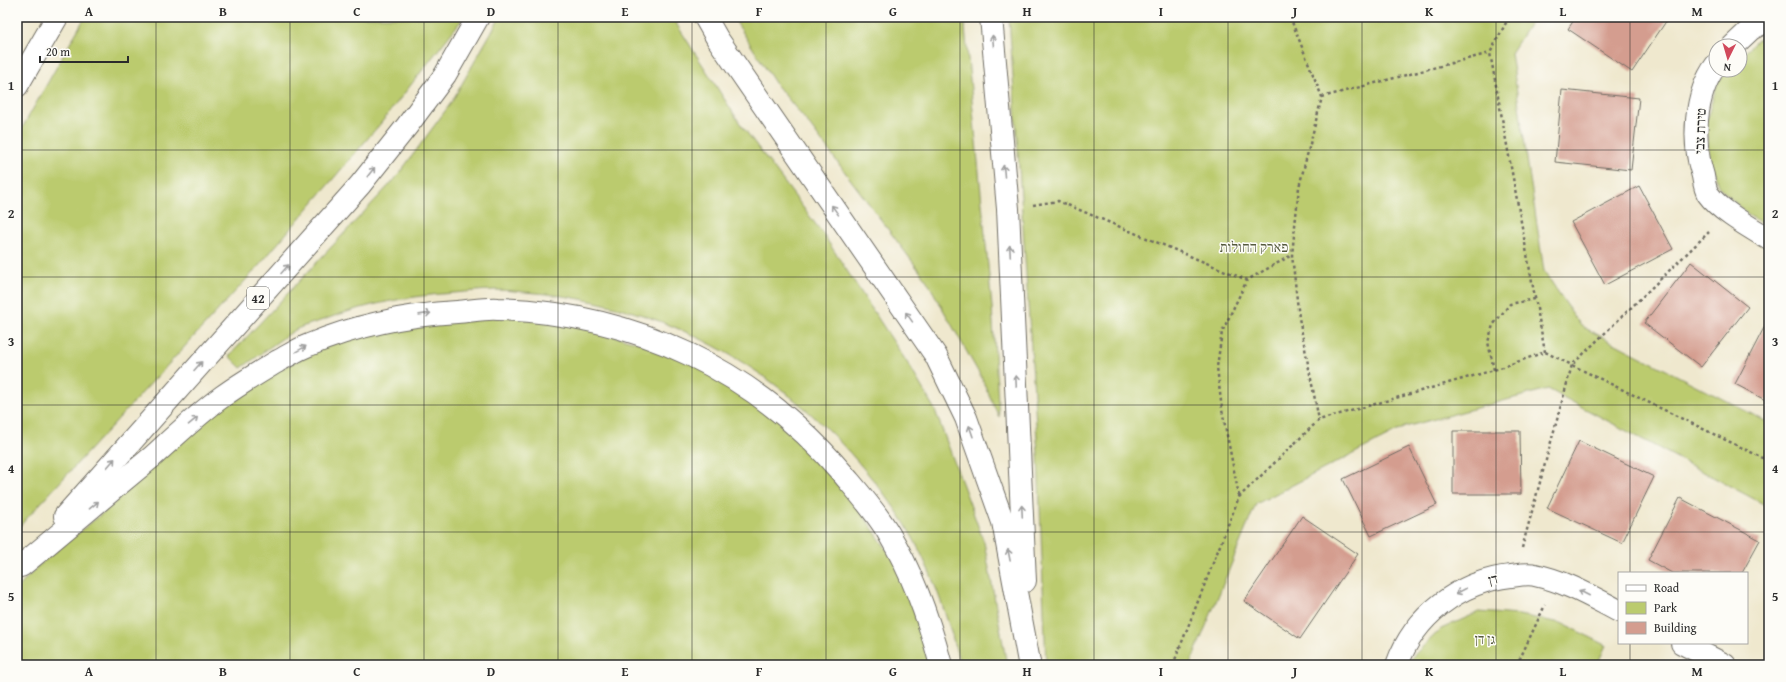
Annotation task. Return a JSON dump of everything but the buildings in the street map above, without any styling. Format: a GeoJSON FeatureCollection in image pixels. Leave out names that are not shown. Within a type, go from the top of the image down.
{"type":"FeatureCollection","features":[{"type":"Feature","properties":{"kind":"main road"},"geometry":{"type":"LineString","coordinates":[[17,86],[57,17]]}},
{"type":"Feature","properties":{"kind":"main road","name":"42"},"geometry":{"type":"LineString","coordinates":[[19,568],[131,440],[360,185],[445,75],[478,17]]}},
{"type":"Feature","properties":{"kind":"main road"},"geometry":{"type":"LineString","coordinates":[[705,17],[721,44],[936,356],[966,418],[1003,522],[1029,664]]}},
{"type":"Feature","properties":{"kind":"main road"},"geometry":{"type":"LineString","coordinates":[[991,17],[1008,210],[1029,664]]}},
{"type":"Feature","properties":{"kind":"main road"},"geometry":{"type":"LineString","coordinates":[[1741,38],[1751,29],[1769,20]]}},
{"type":"Feature","properties":{"kind":"main road","name":"טירת צבי"},"geometry":{"type":"LineString","coordinates":[[1708,78],[1699,108],[1696,139],[1699,164],[1708,193],[1728,213],[1769,239]]}},
{"type":"Feature","properties":{"kind":"main road"},"geometry":{"type":"LineString","coordinates":[[19,568],[223,396],[268,367],[306,346],[351,329],[390,319],[440,312],[496,309],[566,315],[614,326],[647,336],[693,355],[762,398],[801,429],[859,493],[889,534],[927,615],[941,665]]}},
{"type":"Feature","properties":{"kind":"main road","name":"דן"},"geometry":{"type":"LineString","coordinates":[[1397,665],[1408,642],[1422,622],[1444,601],[1483,581],[1514,575],[1534,574],[1569,585],[1618,610]]}},
{"type":"Feature","properties":{"kind":"main road"},"geometry":{"type":"LineString","coordinates":[[1684,644],[1725,665]]}},
{"type":"Feature","properties":{"kind":"path"},"geometry":{"type":"LineString","coordinates":[[1290,17],[1322,97],[1299,187],[1292,255],[1300,318],[1320,420]]}},
{"type":"Feature","properties":{"kind":"path"},"geometry":{"type":"LineString","coordinates":[[1510,17],[1490,53],[1546,352]]}},
{"type":"Feature","properties":{"kind":"path"},"geometry":{"type":"LineString","coordinates":[[1322,97],[1490,53]]}},
{"type":"Feature","properties":{"kind":"path"},"geometry":{"type":"LineString","coordinates":[[1008,210],[1058,201],[1246,280]]}},
{"type":"Feature","properties":{"kind":"path"},"geometry":{"type":"LineString","coordinates":[[1514,575],[1572,365],[1728,213]]}},
{"type":"Feature","properties":{"kind":"path"},"geometry":{"type":"LineString","coordinates":[[1239,497],[1222,410],[1217,367],[1222,332],[1246,280],[1292,255]]}},
{"type":"Feature","properties":{"kind":"path"},"geometry":{"type":"LineString","coordinates":[[1494,370],[1488,342],[1493,325],[1510,304],[1535,298]]}},
{"type":"Feature","properties":{"kind":"path"},"geometry":{"type":"LineString","coordinates":[[1173,665],[1239,497],[1320,420],[1494,370],[1546,352],[1769,461]]}},
{"type":"Feature","properties":{"kind":"path"},"geometry":{"type":"LineString","coordinates":[[1517,665],[1556,581]]}},
{"type":"Feature","properties":{"kind":"green space"},"geometry":{"type":"Polygon","coordinates":[[[85,17],[464,17],[381,123],[256,269],[17,529],[17,137],[85,17]]]}},
{"type":"Feature","properties":{"kind":"green space"},"geometry":{"type":"Polygon","coordinates":[[[500,17],[672,17],[739,122],[823,234],[910,367],[935,410],[984,542],[1007,665],[960,665],[938,593],[914,540],[900,516],[883,492],[858,462],[826,428],[791,397],[753,369],[714,346],[672,326],[628,311],[583,299],[505,290],[484,290],[437,294],[404,299],[371,305],[339,314],[297,329],[241,368],[229,356],[395,179],[451,103],[500,17]]]}},
{"type":"Feature","properties":{"kind":"green space"},"geometry":{"type":"Polygon","coordinates":[[[733,17],[964,17],[992,307],[999,417],[981,377],[927,281],[808,123],[775,83],[733,17]]]}},
{"type":"Feature","properties":{"kind":"green space","name":"פארק החולות"},"geometry":{"type":"Polygon","coordinates":[[[1009,17],[1534,17],[1511,53],[1544,271],[1581,326],[1769,423],[1769,507],[1548,389],[1405,427],[1256,504],[1190,665],[1046,665],[1038,454],[1009,17]]]}},
{"type":"Feature","properties":{"kind":"green space"},"geometry":{"type":"Polygon","coordinates":[[[1769,37],[1769,227],[1748,215],[1720,188],[1710,161],[1706,122],[1718,81],[1721,78],[1748,78],[1748,50],[1757,40],[1769,37]]]}},
{"type":"Feature","properties":{"kind":"green space"},"geometry":{"type":"Polygon","coordinates":[[[520,311],[700,359],[813,441],[917,594],[928,665],[17,665],[17,589],[38,566],[110,507],[223,396],[379,322],[520,311]]]}},
{"type":"Feature","properties":{"kind":"green space","name":"גן דן"},"geometry":{"type":"Polygon","coordinates":[[[1479,612],[1519,615],[1561,623],[1606,645],[1597,665],[1409,665],[1412,657],[1441,629],[1479,612]]]}}]}
